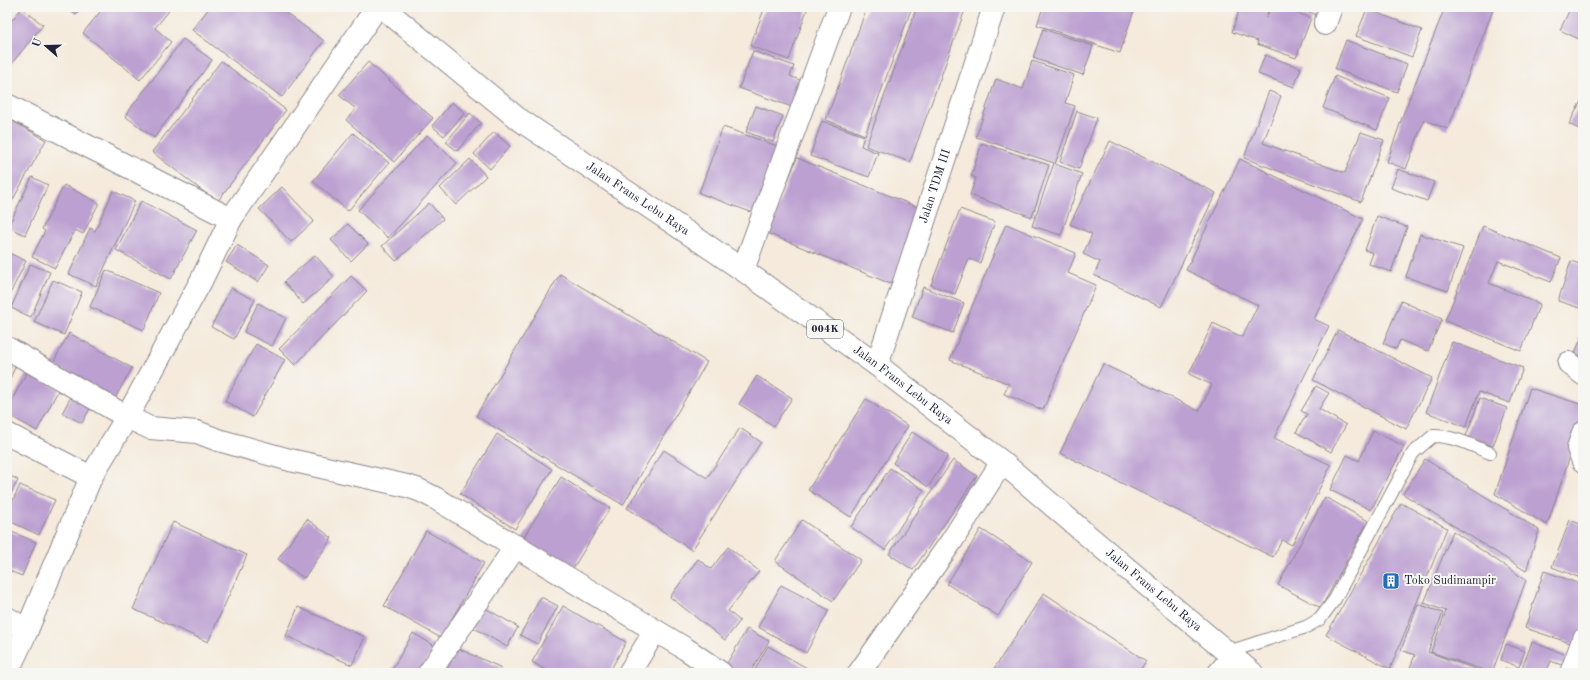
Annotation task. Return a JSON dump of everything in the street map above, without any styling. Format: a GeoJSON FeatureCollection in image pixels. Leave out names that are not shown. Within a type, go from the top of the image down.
{"type":"FeatureCollection","features":[{"type":"Feature","properties":{"kind":"street"},"geometry":{"type":"LineString","coordinates":[[7,673],[27,630],[91,477],[127,417],[201,280],[230,219],[377,7]]}},
{"type":"Feature","properties":{"kind":"street","name":"Jalan Frans Lebu Raya"},"geometry":{"type":"LineString","coordinates":[[382,7],[517,118],[743,270],[877,365],[1002,462],[1252,673]]}},
{"type":"Feature","properties":{"kind":"street"},"geometry":{"type":"LineString","coordinates":[[743,270],[839,7]]}},
{"type":"Feature","properties":{"kind":"street","name":"Jalan TDM III"},"geometry":{"type":"LineString","coordinates":[[877,365],[994,7]]}},
{"type":"Feature","properties":{"kind":"street"},"geometry":{"type":"LineString","coordinates":[[7,105],[230,219]]}},
{"type":"Feature","properties":{"kind":"street"},"geometry":{"type":"LineString","coordinates":[[7,348],[127,417],[150,428],[197,432],[218,440],[290,460],[419,490],[516,546],[686,649],[721,673]]}},
{"type":"Feature","properties":{"kind":"street"},"geometry":{"type":"LineString","coordinates":[[1583,433],[1578,448],[1583,461]]}},
{"type":"Feature","properties":{"kind":"street"},"geometry":{"type":"LineString","coordinates":[[7,434],[91,477]]}},
{"type":"Feature","properties":{"kind":"street"},"geometry":{"type":"LineString","coordinates":[[859,673],[950,542],[1002,462]]}},
{"type":"Feature","properties":{"kind":"street"},"geometry":{"type":"LineString","coordinates":[[429,673],[516,546]]}},
{"type":"Feature","properties":{"kind":"street"},"geometry":{"type":"LineString","coordinates":[[7,618],[27,630]]}},
{"type":"Feature","properties":{"kind":"street"},"geometry":{"type":"LineString","coordinates":[[629,673],[655,631]]}},
{"type":"Feature","properties":{"kind":"street"},"geometry":{"type":"LineString","coordinates":[[1571,673],[1583,640]]}},
{"type":"Feature","properties":{"kind":"street"},"geometry":{"type":"LineString","coordinates":[[1219,673],[1230,654]]}},
{"type":"Feature","properties":{"kind":"lane"},"geometry":{"type":"LineString","coordinates":[[1230,654],[1306,627],[1320,619],[1334,599],[1414,453],[1433,436],[1445,436],[1490,452]]}},
{"type":"Feature","properties":{"kind":"building"},"geometry":{"type":"Polygon","coordinates":[[[67,7],[82,7],[76,14],[67,7]]]}},
{"type":"Feature","properties":{"kind":"building"},"geometry":{"type":"Polygon","coordinates":[[[104,7],[164,7],[169,11],[155,28],[171,42],[140,80],[83,33],[104,7]]]}},
{"type":"Feature","properties":{"kind":"building"},"geometry":{"type":"Polygon","coordinates":[[[210,7],[278,7],[324,41],[282,97],[192,30],[210,7]]]}},
{"type":"Feature","properties":{"kind":"building"},"geometry":{"type":"Polygon","coordinates":[[[765,7],[808,7],[789,60],[750,46],[765,7]]]}},
{"type":"Feature","properties":{"kind":"building"},"geometry":{"type":"Polygon","coordinates":[[[867,7],[912,7],[865,135],[826,120],[867,7]]]}},
{"type":"Feature","properties":{"kind":"building"},"geometry":{"type":"Polygon","coordinates":[[[917,7],[966,7],[910,162],[866,146],[917,7]]]}},
{"type":"Feature","properties":{"kind":"building"},"geometry":{"type":"Polygon","coordinates":[[[1043,7],[1135,7],[1120,53],[1037,25],[1043,7]]]}},
{"type":"Feature","properties":{"kind":"building"},"geometry":{"type":"Polygon","coordinates":[[[1240,7],[1280,7],[1311,18],[1296,58],[1257,44],[1258,41],[1232,32],[1240,7]]]}},
{"type":"Feature","properties":{"kind":"building"},"geometry":{"type":"Polygon","coordinates":[[[1296,7],[1320,7],[1317,15],[1296,7]]]}},
{"type":"Feature","properties":{"kind":"building"},"geometry":{"type":"Polygon","coordinates":[[[1445,7],[1494,7],[1448,129],[1424,120],[1406,169],[1387,162],[1404,112],[1445,7]]]}},
{"type":"Feature","properties":{"kind":"building"},"geometry":{"type":"Polygon","coordinates":[[[1571,7],[1583,7],[1583,41],[1560,30],[1571,7]]]}},
{"type":"Feature","properties":{"kind":"building"},"geometry":{"type":"Polygon","coordinates":[[[22,8],[43,25],[7,69],[7,26],[22,8]]]}},
{"type":"Feature","properties":{"kind":"building"},"geometry":{"type":"Polygon","coordinates":[[[1367,9],[1422,30],[1412,57],[1356,36],[1367,9]]]}},
{"type":"Feature","properties":{"kind":"building"},"geometry":{"type":"Polygon","coordinates":[[[1043,29],[1093,46],[1083,75],[1033,58],[1043,29]]]}},
{"type":"Feature","properties":{"kind":"building"},"geometry":{"type":"Polygon","coordinates":[[[183,39],[212,60],[154,138],[125,116],[183,39]]]}},
{"type":"Feature","properties":{"kind":"building"},"geometry":{"type":"Polygon","coordinates":[[[1346,40],[1407,64],[1397,92],[1335,69],[1346,40]]]}},
{"type":"Feature","properties":{"kind":"building"},"geometry":{"type":"Polygon","coordinates":[[[753,51],[794,66],[790,76],[802,81],[792,107],[739,88],[753,51]]]}},
{"type":"Feature","properties":{"kind":"building"},"geometry":{"type":"Polygon","coordinates":[[[1265,55],[1301,68],[1294,87],[1258,74],[1265,55]]]}},
{"type":"Feature","properties":{"kind":"building"},"geometry":{"type":"Polygon","coordinates":[[[221,61],[286,110],[217,202],[152,152],[221,61]]]}},
{"type":"Feature","properties":{"kind":"building"},"geometry":{"type":"Polygon","coordinates":[[[1032,61],[1074,75],[1065,103],[1075,106],[1055,164],[1082,174],[1061,235],[1032,226],[1054,163],[976,137],[996,79],[1023,89],[1032,61]]]}},
{"type":"Feature","properties":{"kind":"building"},"geometry":{"type":"Polygon","coordinates":[[[368,62],[433,118],[394,162],[346,120],[356,109],[339,95],[368,62]]]}},
{"type":"Feature","properties":{"kind":"building"},"geometry":{"type":"Polygon","coordinates":[[[1335,76],[1390,98],[1377,130],[1323,108],[1335,76]]]}},
{"type":"Feature","properties":{"kind":"building"},"geometry":{"type":"Polygon","coordinates":[[[1269,91],[1281,96],[1263,143],[1345,173],[1361,132],[1384,140],[1361,202],[1244,158],[1269,91]]]}},
{"type":"Feature","properties":{"kind":"building"},"geometry":{"type":"Polygon","coordinates":[[[1583,97],[1583,131],[1569,124],[1583,97]]]}},
{"type":"Feature","properties":{"kind":"building"},"geometry":{"type":"Polygon","coordinates":[[[452,102],[465,113],[444,136],[432,126],[452,102]]]}},
{"type":"Feature","properties":{"kind":"building"},"geometry":{"type":"Polygon","coordinates":[[[756,106],[783,116],[773,142],[746,132],[756,106]]]}},
{"type":"Feature","properties":{"kind":"building"},"geometry":{"type":"Polygon","coordinates":[[[1077,111],[1097,118],[1079,169],[1060,162],[1077,111]]]}},
{"type":"Feature","properties":{"kind":"building"},"geometry":{"type":"Polygon","coordinates":[[[470,113],[481,123],[457,151],[446,142],[470,113]]]}},
{"type":"Feature","properties":{"kind":"building"},"geometry":{"type":"Polygon","coordinates":[[[7,118],[46,140],[11,203],[7,200],[7,118]]]}},
{"type":"Feature","properties":{"kind":"building"},"geometry":{"type":"Polygon","coordinates":[[[822,121],[864,136],[861,146],[878,153],[869,177],[810,156],[822,121]]]}},
{"type":"Feature","properties":{"kind":"building"},"geometry":{"type":"Polygon","coordinates":[[[723,127],[783,148],[759,215],[699,193],[723,127]]]}},
{"type":"Feature","properties":{"kind":"building"},"geometry":{"type":"Polygon","coordinates":[[[494,132],[510,146],[490,169],[474,154],[494,132]]]}},
{"type":"Feature","properties":{"kind":"building"},"geometry":{"type":"Polygon","coordinates":[[[353,133],[389,163],[348,211],[313,181],[353,133]]]}},
{"type":"Feature","properties":{"kind":"building"},"geometry":{"type":"Polygon","coordinates":[[[427,135],[457,163],[388,238],[358,210],[427,135]]]}},
{"type":"Feature","properties":{"kind":"building"},"geometry":{"type":"Polygon","coordinates":[[[1110,141],[1216,193],[1161,307],[1094,275],[1100,262],[1083,254],[1092,234],[1070,224],[1110,141]]]}},
{"type":"Feature","properties":{"kind":"building"},"geometry":{"type":"Polygon","coordinates":[[[982,143],[1049,165],[1032,217],[970,195],[976,178],[971,176],[982,143]]]}},
{"type":"Feature","properties":{"kind":"building"},"geometry":{"type":"Polygon","coordinates":[[[797,158],[922,209],[891,284],[767,233],[797,158]]]}},
{"type":"Feature","properties":{"kind":"building"},"geometry":{"type":"Polygon","coordinates":[[[470,159],[486,176],[456,205],[440,188],[470,159]]]}},
{"type":"Feature","properties":{"kind":"building"},"geometry":{"type":"Polygon","coordinates":[[[1240,159],[1363,219],[1314,319],[1329,326],[1274,438],[1331,465],[1292,545],[1282,540],[1273,557],[1060,453],[1103,364],[1199,411],[1212,385],[1189,374],[1213,323],[1242,337],[1258,305],[1186,270],[1240,159]]]}},
{"type":"Feature","properties":{"kind":"building"},"geometry":{"type":"Polygon","coordinates":[[[1398,169],[1434,182],[1427,201],[1391,188],[1398,169]]]}},
{"type":"Feature","properties":{"kind":"building"},"geometry":{"type":"Polygon","coordinates":[[[32,177],[48,185],[25,235],[8,227],[32,177]]]}},
{"type":"Feature","properties":{"kind":"building"},"geometry":{"type":"Polygon","coordinates":[[[64,185],[99,203],[83,234],[75,230],[55,268],[32,257],[45,231],[42,229],[64,185]]]}},
{"type":"Feature","properties":{"kind":"building"},"geometry":{"type":"Polygon","coordinates":[[[282,187],[314,221],[291,242],[259,209],[282,187]]]}},
{"type":"Feature","properties":{"kind":"building"},"geometry":{"type":"Polygon","coordinates":[[[113,191],[135,201],[96,286],[69,274],[90,228],[95,231],[113,191]]]}},
{"type":"Feature","properties":{"kind":"building"},"geometry":{"type":"Polygon","coordinates":[[[141,201],[197,230],[171,279],[116,250],[141,201]]]}},
{"type":"Feature","properties":{"kind":"building"},"geometry":{"type":"Polygon","coordinates":[[[429,203],[443,219],[396,261],[382,246],[429,203]]]}},
{"type":"Feature","properties":{"kind":"building"},"geometry":{"type":"Polygon","coordinates":[[[960,209],[995,222],[980,263],[969,259],[955,294],[931,285],[960,209]]]}},
{"type":"Feature","properties":{"kind":"building"},"geometry":{"type":"Polygon","coordinates":[[[1377,216],[1407,227],[1391,272],[1369,264],[1373,253],[1365,250],[1377,216]]]}},
{"type":"Feature","properties":{"kind":"building"},"geometry":{"type":"Polygon","coordinates":[[[348,224],[368,244],[351,261],[331,240],[348,224]]]}},
{"type":"Feature","properties":{"kind":"building"},"geometry":{"type":"Polygon","coordinates":[[[1006,224],[1076,253],[1068,273],[1096,285],[1043,410],[1004,394],[1009,384],[950,360],[1006,224]]]}},
{"type":"Feature","properties":{"kind":"building"},"geometry":{"type":"Polygon","coordinates":[[[1483,226],[1561,258],[1551,282],[1498,261],[1489,283],[1540,304],[1521,351],[1445,321],[1483,226]]]}},
{"type":"Feature","properties":{"kind":"building"},"geometry":{"type":"Polygon","coordinates":[[[1420,234],[1463,248],[1448,291],[1406,277],[1420,234]]]}},
{"type":"Feature","properties":{"kind":"building"},"geometry":{"type":"Polygon","coordinates":[[[237,245],[269,265],[258,282],[226,262],[237,245]]]}},
{"type":"Feature","properties":{"kind":"building"},"geometry":{"type":"Polygon","coordinates":[[[9,253],[26,261],[9,296],[7,295],[7,256],[9,253]]]}},
{"type":"Feature","properties":{"kind":"building"},"geometry":{"type":"Polygon","coordinates":[[[315,255],[334,277],[303,304],[284,282],[315,255]]]}},
{"type":"Feature","properties":{"kind":"building"},"geometry":{"type":"Polygon","coordinates":[[[1571,261],[1583,265],[1583,309],[1558,301],[1571,261]]]}},
{"type":"Feature","properties":{"kind":"building"},"geometry":{"type":"Polygon","coordinates":[[[30,264],[50,272],[31,317],[11,308],[30,264]]]}},
{"type":"Feature","properties":{"kind":"building"},"geometry":{"type":"Polygon","coordinates":[[[106,270],[159,293],[144,330],[90,307],[106,270]]]}},
{"type":"Feature","properties":{"kind":"building"},"geometry":{"type":"Polygon","coordinates":[[[560,274],[707,362],[623,505],[476,416],[560,274]]]}},
{"type":"Feature","properties":{"kind":"building"},"geometry":{"type":"Polygon","coordinates":[[[351,276],[367,291],[295,365],[279,349],[351,276]]]}},
{"type":"Feature","properties":{"kind":"building"},"geometry":{"type":"Polygon","coordinates":[[[53,280],[82,292],[64,335],[34,322],[53,280]]]}},
{"type":"Feature","properties":{"kind":"building"},"geometry":{"type":"Polygon","coordinates":[[[923,287],[964,303],[953,333],[912,317],[923,287]]]}},
{"type":"Feature","properties":{"kind":"building"},"geometry":{"type":"Polygon","coordinates":[[[231,288],[255,300],[234,339],[211,327],[231,288]]]}},
{"type":"Feature","properties":{"kind":"building"},"geometry":{"type":"Polygon","coordinates":[[[1401,301],[1442,319],[1428,351],[1400,340],[1396,349],[1383,343],[1401,301]]]}},
{"type":"Feature","properties":{"kind":"building"},"geometry":{"type":"Polygon","coordinates":[[[258,303],[286,318],[272,346],[244,332],[258,303]]]}},
{"type":"Feature","properties":{"kind":"building"},"geometry":{"type":"Polygon","coordinates":[[[1338,330],[1432,378],[1406,429],[1313,380],[1338,330]]]}},
{"type":"Feature","properties":{"kind":"building"},"geometry":{"type":"Polygon","coordinates":[[[69,333],[132,368],[114,400],[52,365],[69,333]]]}},
{"type":"Feature","properties":{"kind":"building"},"geometry":{"type":"Polygon","coordinates":[[[1583,333],[1583,357],[1575,353],[1583,333]]]}},
{"type":"Feature","properties":{"kind":"building"},"geometry":{"type":"Polygon","coordinates":[[[1452,342],[1523,368],[1510,403],[1479,392],[1466,427],[1426,412],[1452,342]]]}},
{"type":"Feature","properties":{"kind":"building"},"geometry":{"type":"Polygon","coordinates":[[[256,344],[285,360],[253,417],[225,401],[256,344]]]}},
{"type":"Feature","properties":{"kind":"building"},"geometry":{"type":"Polygon","coordinates":[[[7,361],[16,365],[7,385],[7,361]]]}},
{"type":"Feature","properties":{"kind":"building"},"geometry":{"type":"Polygon","coordinates":[[[27,372],[59,389],[37,431],[7,414],[7,409],[27,372]]]}},
{"type":"Feature","properties":{"kind":"building"},"geometry":{"type":"Polygon","coordinates":[[[757,376],[792,398],[774,426],[739,404],[757,376]]]}},
{"type":"Feature","properties":{"kind":"building"},"geometry":{"type":"Polygon","coordinates":[[[1316,386],[1329,393],[1319,409],[1346,425],[1331,452],[1296,432],[1307,414],[1301,411],[1316,386]]]}},
{"type":"Feature","properties":{"kind":"building"},"geometry":{"type":"Polygon","coordinates":[[[1530,388],[1583,405],[1583,417],[1547,525],[1495,494],[1530,388]]]}},
{"type":"Feature","properties":{"kind":"building"},"geometry":{"type":"Polygon","coordinates":[[[74,391],[94,401],[82,423],[62,413],[74,391]]]}},
{"type":"Feature","properties":{"kind":"building"},"geometry":{"type":"Polygon","coordinates":[[[1480,398],[1507,408],[1493,446],[1466,436],[1480,398]]]}},
{"type":"Feature","properties":{"kind":"building"},"geometry":{"type":"Polygon","coordinates":[[[866,399],[908,426],[851,517],[808,490],[866,399]]]}},
{"type":"Feature","properties":{"kind":"building"},"geometry":{"type":"Polygon","coordinates":[[[740,428],[761,442],[692,550],[627,508],[664,450],[707,478],[740,428]]]}},
{"type":"Feature","properties":{"kind":"building"},"geometry":{"type":"Polygon","coordinates":[[[1373,431],[1404,446],[1371,510],[1330,490],[1347,455],[1359,461],[1373,431]]]}},
{"type":"Feature","properties":{"kind":"building"},"geometry":{"type":"Polygon","coordinates":[[[912,432],[948,456],[928,487],[893,463],[912,432]]]}},
{"type":"Feature","properties":{"kind":"building"},"geometry":{"type":"Polygon","coordinates":[[[497,434],[552,469],[515,529],[460,494],[497,434]]]}},
{"type":"Feature","properties":{"kind":"building"},"geometry":{"type":"Polygon","coordinates":[[[1425,459],[1539,530],[1526,571],[1403,494],[1425,459]]]}},
{"type":"Feature","properties":{"kind":"building"},"geometry":{"type":"Polygon","coordinates":[[[953,460],[977,476],[913,570],[889,554],[953,460]]]}},
{"type":"Feature","properties":{"kind":"building"},"geometry":{"type":"Polygon","coordinates":[[[890,468],[924,490],[885,550],[851,527],[890,468]]]}},
{"type":"Feature","properties":{"kind":"building"},"geometry":{"type":"Polygon","coordinates":[[[7,474],[18,480],[7,501],[7,474]]]}},
{"type":"Feature","properties":{"kind":"building"},"geometry":{"type":"Polygon","coordinates":[[[561,477],[610,508],[572,570],[522,540],[561,477]]]}},
{"type":"Feature","properties":{"kind":"building"},"geometry":{"type":"Polygon","coordinates":[[[20,485],[55,500],[39,535],[7,520],[7,513],[20,485]]]}},
{"type":"Feature","properties":{"kind":"building"},"geometry":{"type":"Polygon","coordinates":[[[1325,497],[1368,521],[1321,608],[1278,585],[1325,497]]]}},
{"type":"Feature","properties":{"kind":"building","name":"Toko Sudimampir"},"geometry":{"type":"Polygon","coordinates":[[[1401,503],[1447,528],[1390,669],[1326,635],[1401,503]]]}},
{"type":"Feature","properties":{"kind":"building"},"geometry":{"type":"Polygon","coordinates":[[[307,519],[332,538],[304,578],[278,559],[307,519]]]}},
{"type":"Feature","properties":{"kind":"building"},"geometry":{"type":"Polygon","coordinates":[[[802,520],[861,560],[833,601],[775,561],[802,520]]]}},
{"type":"Feature","properties":{"kind":"building"},"geometry":{"type":"Polygon","coordinates":[[[1570,520],[1583,525],[1583,579],[1552,567],[1570,520]]]}},
{"type":"Feature","properties":{"kind":"building"},"geometry":{"type":"Polygon","coordinates":[[[173,522],[247,555],[208,642],[133,609],[173,522]]]}},
{"type":"Feature","properties":{"kind":"building"},"geometry":{"type":"Polygon","coordinates":[[[981,529],[1032,562],[998,616],[947,584],[981,529]]]}},
{"type":"Feature","properties":{"kind":"building"},"geometry":{"type":"Polygon","coordinates":[[[7,530],[36,542],[22,576],[7,570],[7,530]]]}},
{"type":"Feature","properties":{"kind":"building"},"geometry":{"type":"Polygon","coordinates":[[[426,531],[484,563],[441,638],[384,606],[426,531]]]}},
{"type":"Feature","properties":{"kind":"building"},"geometry":{"type":"Polygon","coordinates":[[[1453,531],[1526,580],[1492,673],[1431,652],[1446,611],[1424,603],[1453,531]]]}},
{"type":"Feature","properties":{"kind":"building"},"geometry":{"type":"Polygon","coordinates":[[[728,547],[759,571],[728,611],[740,621],[725,640],[670,597],[698,559],[711,569],[728,547]]]}},
{"type":"Feature","properties":{"kind":"building"},"geometry":{"type":"Polygon","coordinates":[[[1544,571],[1583,585],[1583,624],[1576,645],[1525,628],[1544,571]]]}},
{"type":"Feature","properties":{"kind":"building"},"geometry":{"type":"Polygon","coordinates":[[[781,585],[829,610],[806,653],[758,627],[781,585]]]}},
{"type":"Feature","properties":{"kind":"building"},"geometry":{"type":"Polygon","coordinates":[[[1044,593],[1146,661],[1138,673],[991,673],[1044,593]]]}},
{"type":"Feature","properties":{"kind":"building"},"geometry":{"type":"Polygon","coordinates":[[[541,597],[558,606],[537,644],[520,635],[541,597]]]}},
{"type":"Feature","properties":{"kind":"building"},"geometry":{"type":"Polygon","coordinates":[[[1418,604],[1443,613],[1428,652],[1478,670],[1477,673],[1408,673],[1415,655],[1401,650],[1418,604]]]}},
{"type":"Feature","properties":{"kind":"building"},"geometry":{"type":"Polygon","coordinates":[[[480,605],[518,627],[507,647],[469,625],[480,605]]]}},
{"type":"Feature","properties":{"kind":"building"},"geometry":{"type":"Polygon","coordinates":[[[563,606],[626,642],[609,673],[551,673],[532,662],[563,606]]]}},
{"type":"Feature","properties":{"kind":"building"},"geometry":{"type":"Polygon","coordinates":[[[298,607],[365,637],[352,665],[286,636],[298,607]]]}},
{"type":"Feature","properties":{"kind":"building"},"geometry":{"type":"Polygon","coordinates":[[[747,629],[769,641],[750,673],[739,673],[726,665],[747,629]]]}},
{"type":"Feature","properties":{"kind":"building"},"geometry":{"type":"Polygon","coordinates":[[[413,633],[435,646],[419,673],[390,673],[413,633]]]}},
{"type":"Feature","properties":{"kind":"building"},"geometry":{"type":"Polygon","coordinates":[[[1532,642],[1567,655],[1564,666],[1551,661],[1546,673],[1520,673],[1532,642]]]}},
{"type":"Feature","properties":{"kind":"building"},"geometry":{"type":"Polygon","coordinates":[[[1506,644],[1525,651],[1519,667],[1501,660],[1506,644]]]}},
{"type":"Feature","properties":{"kind":"building"},"geometry":{"type":"Polygon","coordinates":[[[768,646],[814,672],[753,673],[768,646]]]}},
{"type":"Feature","properties":{"kind":"building"},"geometry":{"type":"Polygon","coordinates":[[[457,648],[502,668],[500,673],[446,673],[457,648]]]}},
{"type":"Feature","properties":{"kind":"building"},"geometry":{"type":"Polygon","coordinates":[[[1505,668],[1518,673],[1503,673],[1505,668]]]}},
{"type":"Feature","properties":{"kind":"place","name":"Toko Sudimampir"},"geometry":{"type":"Point","coordinates":[1391,581]}}]}
